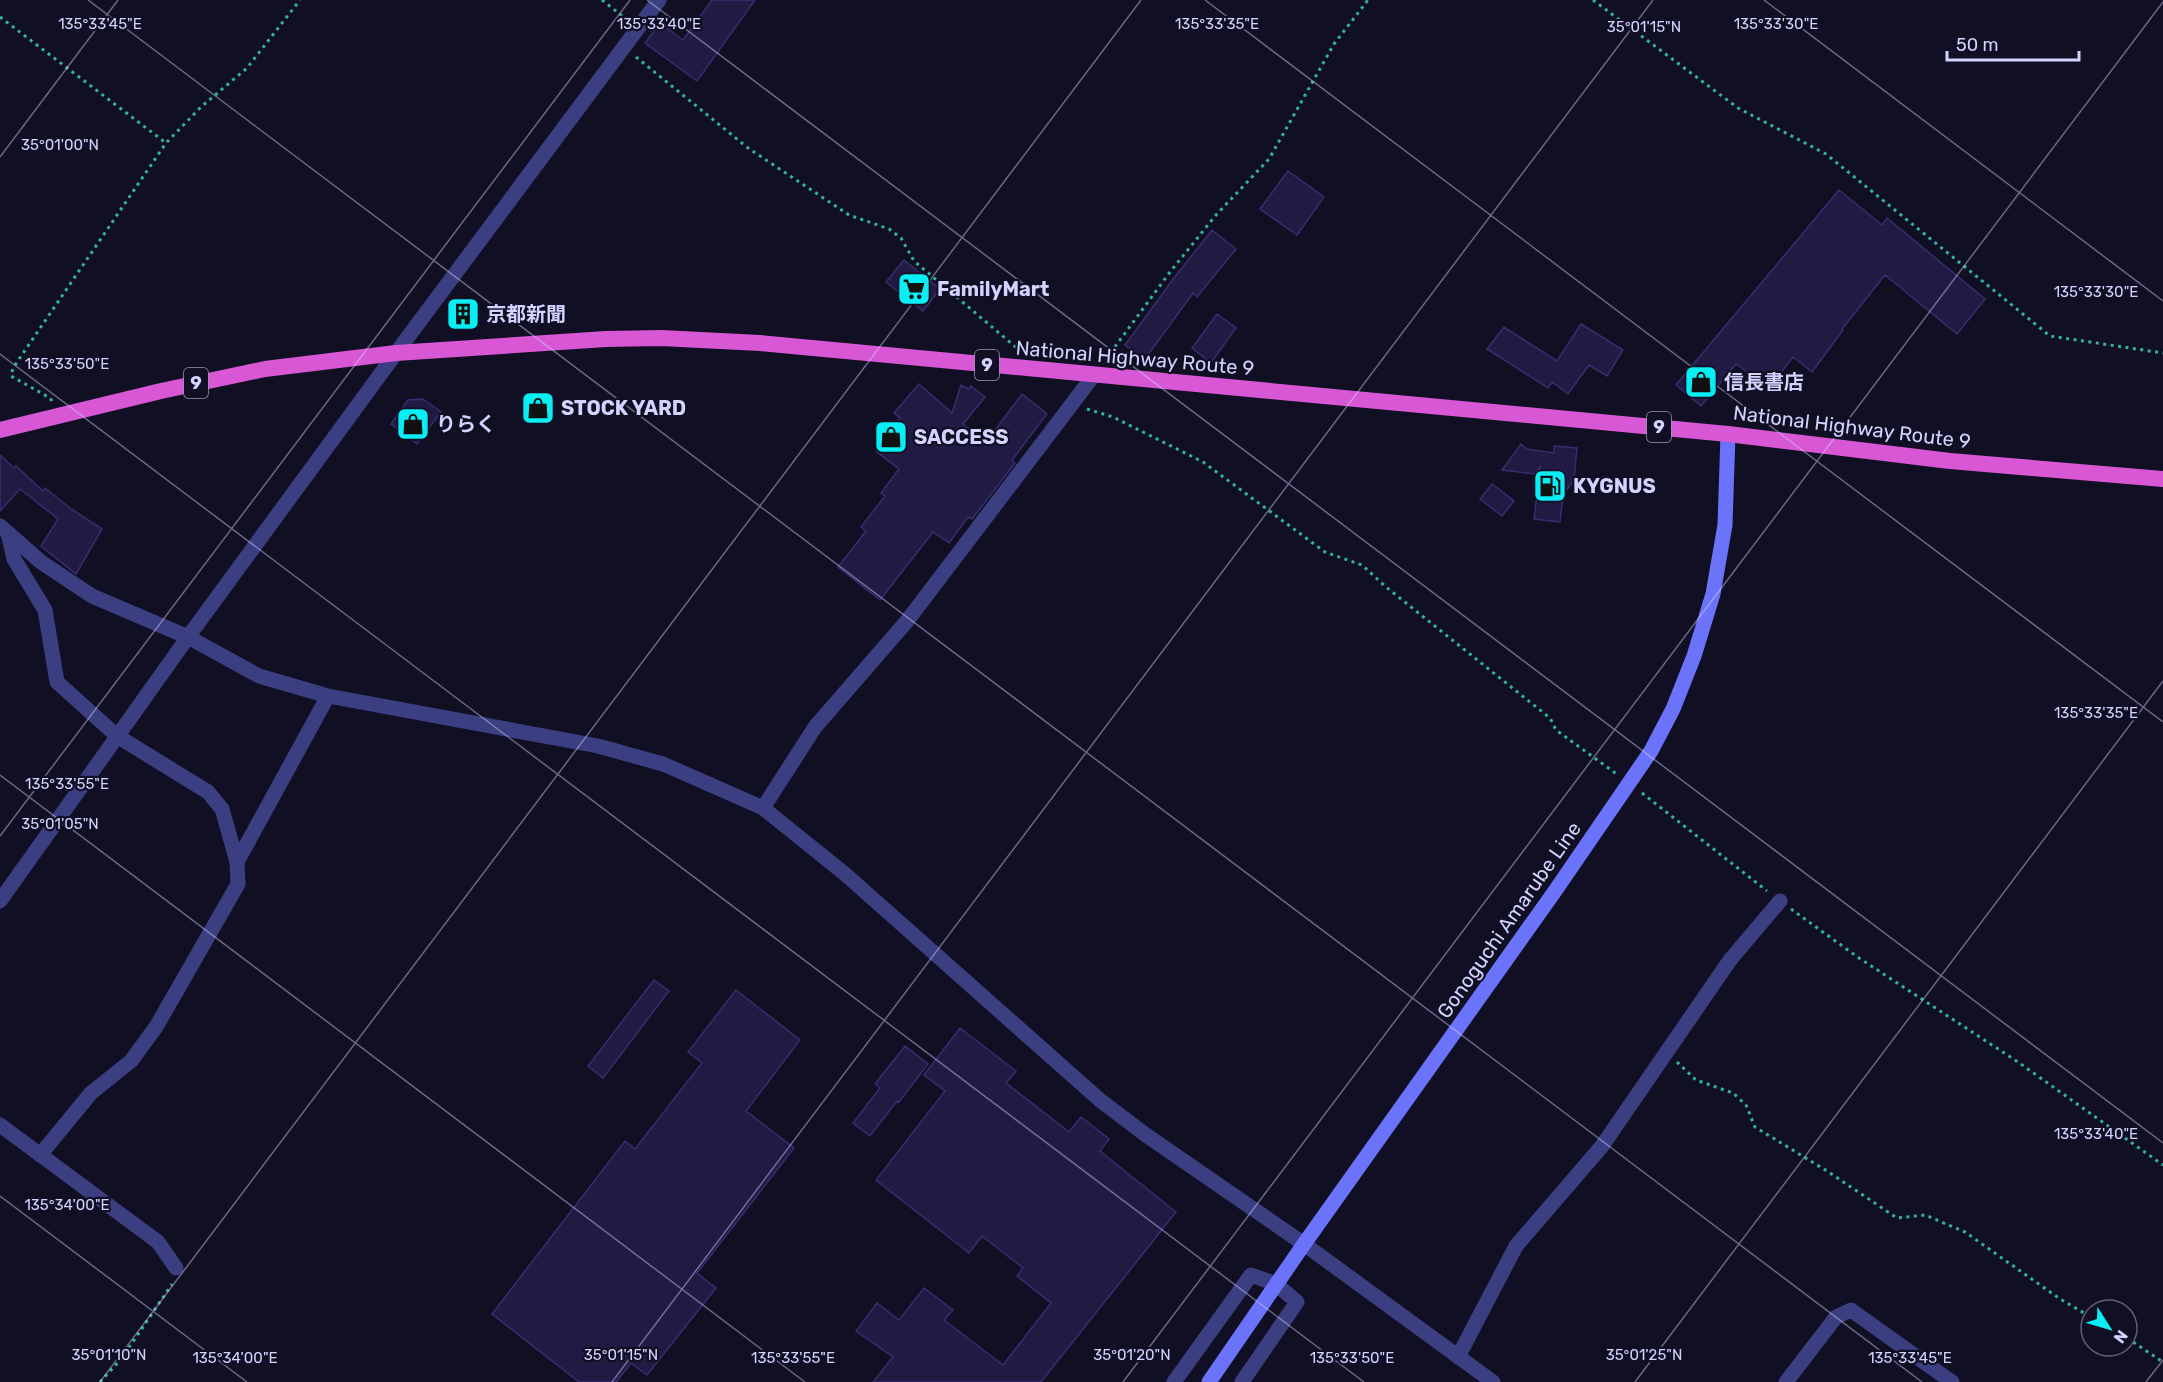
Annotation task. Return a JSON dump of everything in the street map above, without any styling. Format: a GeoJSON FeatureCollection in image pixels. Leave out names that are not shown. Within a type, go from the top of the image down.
{"type":"FeatureCollection","features":[{"type":"Feature","properties":{"kind":"highway","name":"National Highway Route 9"},"geometry":{"type":"LineString","coordinates":[[0,430],[161,391],[265,369],[396,353],[520,344],[661,338],[760,343],[1728,434],[1950,461],[2163,479]]}},
{"type":"Feature","properties":{"kind":"main road","name":"Gonoguchi Amarube Line"},"geometry":{"type":"LineString","coordinates":[[1209,1382],[1651,751],[1673,709],[1694,656],[1713,594],[1725,525],[1728,434]]}},
{"type":"Feature","properties":{"kind":"street"},"geometry":{"type":"LineString","coordinates":[[0,901],[188,637],[659,0]]}},
{"type":"Feature","properties":{"kind":"street"},"geometry":{"type":"LineString","coordinates":[[763,808],[815,727],[907,621],[1075,403],[1094,375]]}},
{"type":"Feature","properties":{"kind":"street"},"geometry":{"type":"LineString","coordinates":[[4,530],[41,562],[92,596],[188,637],[260,676],[328,696],[598,746],[663,764],[763,808],[845,874],[1101,1101],[1146,1135],[1304,1244],[1493,1382]]}},
{"type":"Feature","properties":{"kind":"street"},"geometry":{"type":"LineString","coordinates":[[4,530],[14,559],[45,610],[57,682],[117,736],[208,792],[222,809],[237,862],[238,884],[156,1028],[131,1060],[91,1093],[40,1155]]}},
{"type":"Feature","properties":{"kind":"street"},"geometry":{"type":"LineString","coordinates":[[237,862],[328,696]]}},
{"type":"Feature","properties":{"kind":"street"},"geometry":{"type":"LineString","coordinates":[[1458,1356],[1516,1246],[1602,1146],[1730,960],[1780,901]]}},
{"type":"Feature","properties":{"kind":"street"},"geometry":{"type":"LineString","coordinates":[[0,1125],[158,1242],[176,1268]]}},
{"type":"Feature","properties":{"kind":"street"},"geometry":{"type":"LineString","coordinates":[[1174,1382],[1251,1275],[1276,1284],[1297,1302],[1242,1382]]}},
{"type":"Feature","properties":{"kind":"street"},"geometry":{"type":"LineString","coordinates":[[1786,1382],[1836,1317],[1851,1310],[1952,1382]]}},
{"type":"Feature","properties":{"kind":"path"},"geometry":{"type":"LineString","coordinates":[[62,415],[50,398],[11,376],[13,368],[166,143],[201,107],[247,68],[300,0]]}},
{"type":"Feature","properties":{"kind":"path"},"geometry":{"type":"LineString","coordinates":[[602,0],[638,28]]}},
{"type":"Feature","properties":{"kind":"path"},"geometry":{"type":"LineString","coordinates":[[1094,375],[1170,272],[1216,215],[1269,159],[1334,44],[1368,0]]}},
{"type":"Feature","properties":{"kind":"path"},"geometry":{"type":"LineString","coordinates":[[1593,0],[1738,108],[1826,153],[2050,336],[2163,353]]}},
{"type":"Feature","properties":{"kind":"path"},"geometry":{"type":"LineString","coordinates":[[0,17],[166,143]]}},
{"type":"Feature","properties":{"kind":"path"},"geometry":{"type":"LineString","coordinates":[[624,48],[748,148],[849,215],[889,229],[901,238],[914,261],[1027,357],[1034,369]]}},
{"type":"Feature","properties":{"kind":"path"},"geometry":{"type":"LineString","coordinates":[[1075,403],[1113,417],[1203,462],[1325,552],[1362,565],[1386,587],[1550,718],[1556,730],[1630,784],[1780,901],[1859,958],[2018,1062],[2163,1165]]}},
{"type":"Feature","properties":{"kind":"path"},"geometry":{"type":"LineString","coordinates":[[1667,1053],[1696,1080],[1733,1093],[1746,1105],[1755,1127],[1898,1218],[1925,1215],[1965,1232],[2079,1310]]}},
{"type":"Feature","properties":{"kind":"path"},"geometry":{"type":"LineString","coordinates":[[100,1382],[122,1358],[167,1292],[173,1282],[176,1268]]}},
{"type":"Feature","properties":{"kind":"path"},"geometry":{"type":"LineString","coordinates":[[2139,1346],[2163,1362]]}},
{"type":"Feature","properties":{"kind":"building"},"geometry":{"type":"Polygon","coordinates":[[[712,0],[755,0],[697,81],[645,43],[660,23],[683,40],[712,0]]]}},
{"type":"Feature","properties":{"kind":"building"},"geometry":{"type":"Polygon","coordinates":[[[1288,171],[1324,197],[1297,235],[1260,209],[1288,171]]]}},
{"type":"Feature","properties":{"kind":"building"},"geometry":{"type":"Polygon","coordinates":[[[1839,190],[1882,225],[1887,218],[1985,299],[1957,334],[1885,275],[1842,329],[1812,372],[1793,357],[1769,388],[1736,364],[1701,406],[1676,385],[1839,190]]]}},
{"type":"Feature","properties":{"kind":"building"},"geometry":{"type":"Polygon","coordinates":[[[1212,230],[1236,249],[1197,297],[1193,293],[1145,359],[1125,345],[1212,230]]]}},
{"type":"Feature","properties":{"kind":"building"},"geometry":{"type":"Polygon","coordinates":[[[904,260],[940,289],[923,311],[886,282],[904,260]]]}},
{"type":"Feature","properties":{"kind":"building","name":"京都新聞"},"geometry":{"type":"Polygon","coordinates":[[[459,301],[476,313],[467,327],[449,315],[459,301]]]}},
{"type":"Feature","properties":{"kind":"building"},"geometry":{"type":"Polygon","coordinates":[[[1217,314],[1236,328],[1211,363],[1192,348],[1217,314]]]}},
{"type":"Feature","properties":{"kind":"building"},"geometry":{"type":"Polygon","coordinates":[[[1581,324],[1623,350],[1607,376],[1589,365],[1568,394],[1552,382],[1548,388],[1487,349],[1504,327],[1557,361],[1581,324]]]}},
{"type":"Feature","properties":{"kind":"building"},"geometry":{"type":"Polygon","coordinates":[[[919,384],[952,413],[961,385],[969,389],[971,386],[985,397],[963,424],[986,442],[1022,394],[1047,414],[1012,460],[1015,463],[972,519],[968,517],[949,543],[933,532],[880,600],[838,567],[866,531],[861,527],[885,496],[881,493],[899,469],[877,452],[900,418],[894,413],[919,384]]]}},
{"type":"Feature","properties":{"kind":"building"},"geometry":{"type":"Polygon","coordinates":[[[423,399],[441,412],[417,444],[391,424],[408,400],[423,399]]]}},
{"type":"Feature","properties":{"kind":"building"},"geometry":{"type":"Polygon","coordinates":[[[1521,444],[1527,449],[1554,453],[1554,446],[1577,448],[1574,480],[1563,495],[1560,522],[1534,519],[1540,467],[1535,474],[1502,470],[1521,444]]]}},
{"type":"Feature","properties":{"kind":"building"},"geometry":{"type":"Polygon","coordinates":[[[0,455],[14,468],[16,466],[43,491],[45,488],[102,529],[76,574],[41,546],[58,519],[20,489],[0,511],[0,455]]]}},
{"type":"Feature","properties":{"kind":"building"},"geometry":{"type":"Polygon","coordinates":[[[1492,484],[1514,501],[1502,516],[1480,499],[1492,484]]]}},
{"type":"Feature","properties":{"kind":"building"},"geometry":{"type":"Polygon","coordinates":[[[654,980],[669,991],[603,1078],[588,1066],[654,980]]]}},
{"type":"Feature","properties":{"kind":"building"},"geometry":{"type":"Polygon","coordinates":[[[736,990],[800,1040],[746,1111],[794,1148],[697,1273],[716,1288],[647,1375],[631,1363],[616,1382],[579,1382],[492,1314],[625,1141],[635,1149],[702,1063],[688,1052],[736,990]]]}},
{"type":"Feature","properties":{"kind":"building"},"geometry":{"type":"Polygon","coordinates":[[[960,1028],[1016,1071],[1006,1083],[1069,1132],[1081,1117],[1109,1139],[1100,1151],[1176,1212],[1041,1382],[873,1382],[893,1357],[856,1331],[877,1303],[899,1320],[924,1288],[953,1310],[944,1320],[1003,1365],[1051,1303],[1017,1276],[1023,1268],[982,1236],[969,1253],[876,1180],[945,1091],[924,1075],[960,1028]]]}},
{"type":"Feature","properties":{"kind":"building"},"geometry":{"type":"Polygon","coordinates":[[[905,1046],[928,1064],[870,1136],[853,1123],[880,1088],[875,1084],[905,1046]]]}},
{"type":"Feature","properties":{"kind":"place","name":"FamilyMart"},"geometry":{"type":"Point","coordinates":[914,289]}},
{"type":"Feature","properties":{"kind":"place","name":"京都新聞"},"geometry":{"type":"Point","coordinates":[463,314]}},
{"type":"Feature","properties":{"kind":"place","name":"信長書店"},"geometry":{"type":"Point","coordinates":[1701,382]}},
{"type":"Feature","properties":{"kind":"place","name":"STOCK YARD"},"geometry":{"type":"Point","coordinates":[538,408]}},
{"type":"Feature","properties":{"kind":"place","name":"りらく"},"geometry":{"type":"Point","coordinates":[413,424]}},
{"type":"Feature","properties":{"kind":"place","name":"SACCESS"},"geometry":{"type":"Point","coordinates":[891,437]}},
{"type":"Feature","properties":{"kind":"place","name":"KYGNUS"},"geometry":{"type":"Point","coordinates":[1550,486]}}]}
